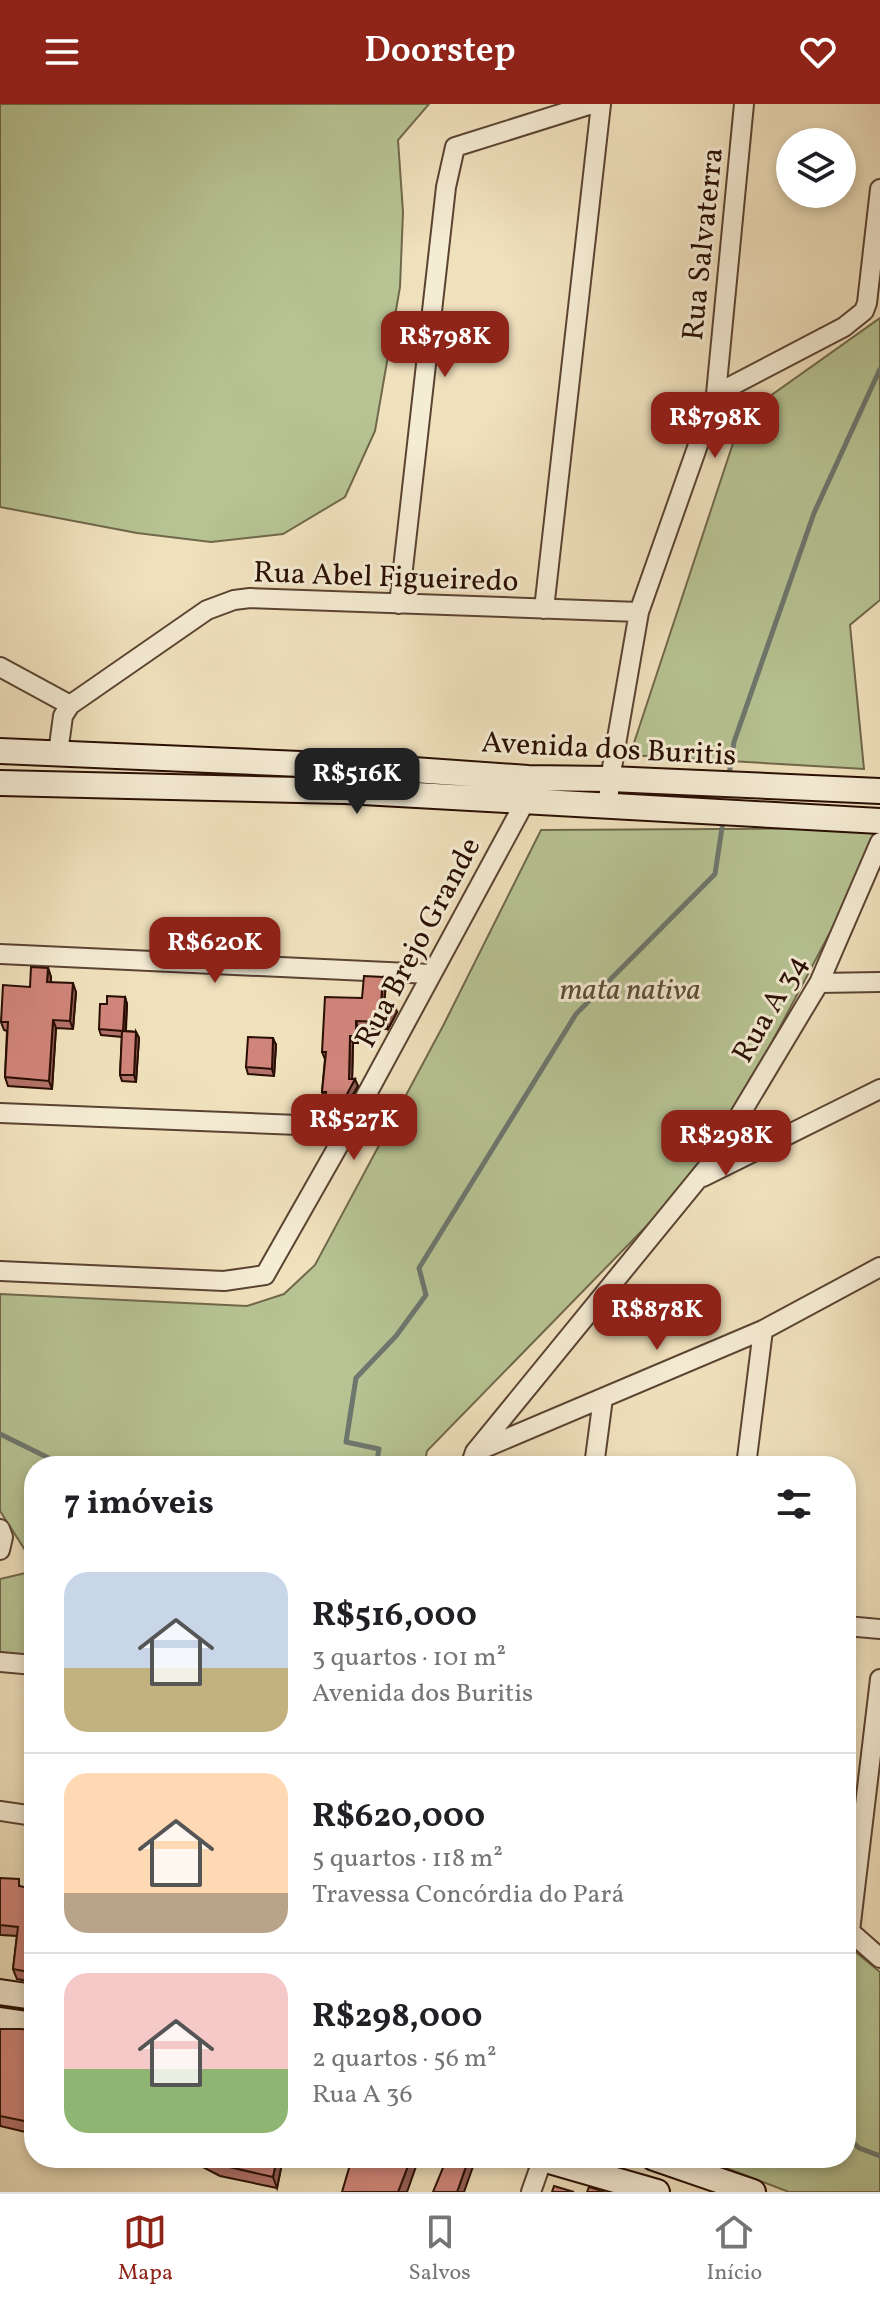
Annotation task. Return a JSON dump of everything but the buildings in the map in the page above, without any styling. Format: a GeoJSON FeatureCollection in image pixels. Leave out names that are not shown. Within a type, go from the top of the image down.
{"type":"FeatureCollection","features":[{"type":"Feature","properties":{"kind":"main road","name":"Avenida dos Buritis"},"geometry":{"type":"LineString","coordinates":[[0,751],[371,767],[527,789],[608,805],[880,821]]}},
{"type":"Feature","properties":{"kind":"main road","name":"Avenida dos Buritis"},"geometry":{"type":"LineString","coordinates":[[0,783],[345,791],[527,789],[610,779],[880,791]]}},
{"type":"Feature","properties":{"kind":"main road"},"geometry":{"type":"LineString","coordinates":[[0,1992],[24,1996]]}},
{"type":"Feature","properties":{"kind":"main road"},"geometry":{"type":"LineString","coordinates":[[0,2020],[24,2024]]}},
{"type":"Feature","properties":{"kind":"main road"},"geometry":{"type":"LineString","coordinates":[[576,2168],[657,2192]]}},
{"type":"Feature","properties":{"kind":"main road"},"geometry":{"type":"LineString","coordinates":[[683,2168],[753,2192]]}},
{"type":"Feature","properties":{"kind":"street"},"geometry":{"type":"LineString","coordinates":[[399,604],[446,187],[455,147],[592,104]]}},
{"type":"Feature","properties":{"kind":"street"},"geometry":{"type":"LineString","coordinates":[[544,609],[601,104]]}},
{"type":"Feature","properties":{"kind":"street","name":"Rua Salvaterra"},"geometry":{"type":"LineString","coordinates":[[608,805],[639,612],[716,394],[744,104]]}},
{"type":"Feature","properties":{"kind":"street"},"geometry":{"type":"LineString","coordinates":[[716,394],[844,327],[864,311],[880,189]]}},
{"type":"Feature","properties":{"kind":"street","name":"Rua Abel Figueiredo"},"geometry":{"type":"LineString","coordinates":[[70,705],[207,610],[234,600],[250,598],[639,612]]}},
{"type":"Feature","properties":{"kind":"street"},"geometry":{"type":"LineString","coordinates":[[0,667],[70,705],[63,716],[58,753]]}},
{"type":"Feature","properties":{"kind":"street","name":"Rua Brejo Grande"},"geometry":{"type":"LineString","coordinates":[[0,1271],[224,1281],[265,1275],[349,1127],[527,789]]}},
{"type":"Feature","properties":{"kind":"street","name":"Rua A 34"},"geometry":{"type":"LineString","coordinates":[[475,1456],[700,1178],[819,983],[880,842]]}},
{"type":"Feature","properties":{"kind":"street"},"geometry":{"type":"LineString","coordinates":[[0,954],[431,974]]}},
{"type":"Feature","properties":{"kind":"street"},"geometry":{"type":"LineString","coordinates":[[819,983],[880,982]]}},
{"type":"Feature","properties":{"kind":"street"},"geometry":{"type":"LineString","coordinates":[[700,1178],[880,1089]]}},
{"type":"Feature","properties":{"kind":"street"},"geometry":{"type":"LineString","coordinates":[[0,1113],[349,1127]]}},
{"type":"Feature","properties":{"kind":"street"},"geometry":{"type":"LineString","coordinates":[[479,1456],[603,1398],[763,1330],[880,1267]]}},
{"type":"Feature","properties":{"kind":"street"},"geometry":{"type":"LineString","coordinates":[[747,1456],[763,1330]]}},
{"type":"Feature","properties":{"kind":"street"},"geometry":{"type":"LineString","coordinates":[[595,1456],[603,1398]]}},
{"type":"Feature","properties":{"kind":"street"},"geometry":{"type":"LineString","coordinates":[[0,1529],[3,1537],[0,1550]]}},
{"type":"Feature","properties":{"kind":"street"},"geometry":{"type":"LineString","coordinates":[[856,1627],[880,1629]]}},
{"type":"Feature","properties":{"kind":"street"},"geometry":{"type":"LineString","coordinates":[[0,1662],[24,1664]]}},
{"type":"Feature","properties":{"kind":"street"},"geometry":{"type":"LineString","coordinates":[[856,1867],[880,1679]]}},
{"type":"Feature","properties":{"kind":"street"},"geometry":{"type":"LineString","coordinates":[[0,1811],[24,1815]]}},
{"type":"Feature","properties":{"kind":"street"},"geometry":{"type":"LineString","coordinates":[[856,1937],[880,1958]]}},
{"type":"Feature","properties":{"kind":"street"},"geometry":{"type":"LineString","coordinates":[[531,2192],[539,2168]]}},
{"type":"Feature","properties":{"kind":"green space"},"geometry":{"type":"Polygon","coordinates":[[[0,104],[429,104],[398,140],[403,212],[400,287],[375,431],[345,497],[283,534],[211,542],[137,533],[0,507],[0,104]]]}},
{"type":"Feature","properties":{"kind":"green space"},"geometry":{"type":"Polygon","coordinates":[[[880,318],[880,600],[850,625],[864,769],[630,755],[742,416],[880,318]]]}},
{"type":"Feature","properties":{"kind":"green space","name":"mata nativa"},"geometry":{"type":"Polygon","coordinates":[[[880,828],[880,838],[708,1163],[427,1451],[426,1456],[24,1456],[24,1548],[0,1511],[0,1294],[247,1306],[284,1294],[315,1265],[443,1026],[541,830],[880,828]]]}},
{"type":"Feature","properties":{"kind":"green space"},"geometry":{"type":"Polygon","coordinates":[[[24,1573],[24,1656],[0,1652],[0,1579],[24,1573]]]}},
{"type":"Feature","properties":{"kind":"green space"},"geometry":{"type":"Polygon","coordinates":[[[856,1952],[880,1972],[880,2192],[789,2192],[726,2168],[856,2168],[856,1952]]]}},
{"type":"Feature","properties":{"kind":"waterway"},"geometry":{"type":"LineString","coordinates":[[729,775],[734,742],[814,513],[880,369]]}},
{"type":"Feature","properties":{"kind":"waterway"},"geometry":{"type":"LineString","coordinates":[[378,1456],[379,1449],[346,1442],[356,1378],[396,1336],[426,1295],[419,1268],[576,1014],[715,874],[723,821]]}},
{"type":"Feature","properties":{"kind":"waterway"},"geometry":{"type":"LineString","coordinates":[[0,1434],[45,1456]]}},
{"type":"Feature","properties":{"kind":"waterway"},"geometry":{"type":"LineString","coordinates":[[856,2145],[880,2156]]}}]}
